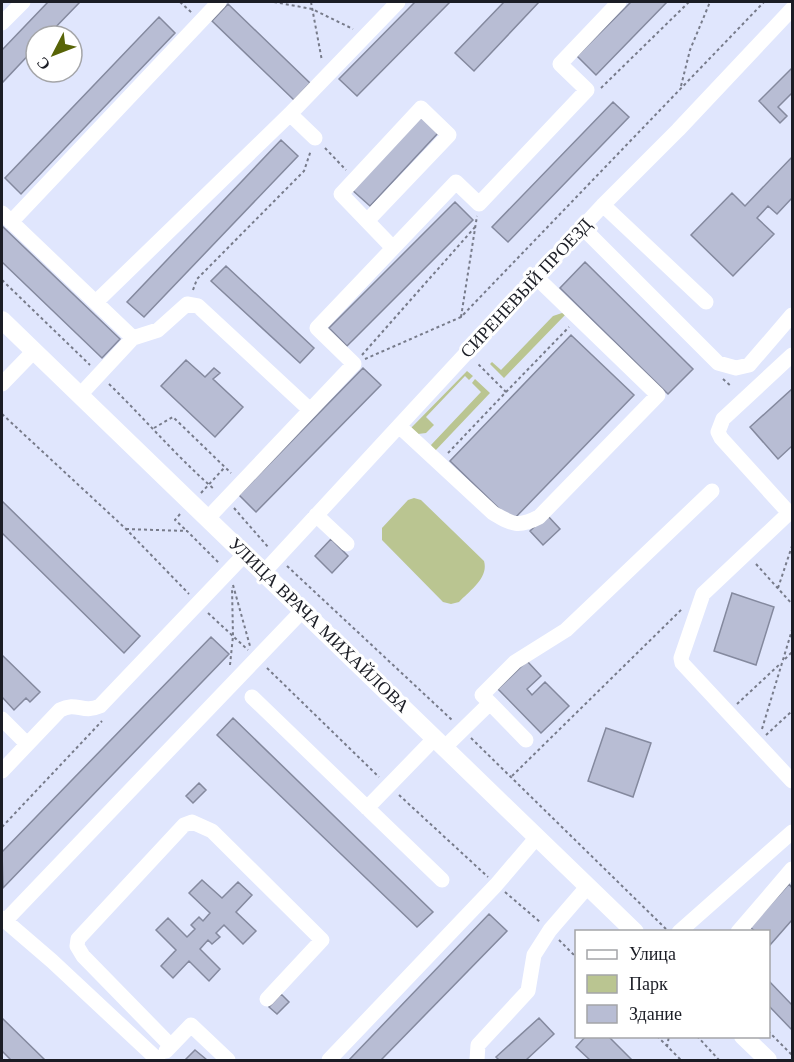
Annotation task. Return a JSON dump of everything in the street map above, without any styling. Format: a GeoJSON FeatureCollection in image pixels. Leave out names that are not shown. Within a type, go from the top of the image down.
{"type":"FeatureCollection","features":[{"type":"Feature","properties":{"kind":"main road","name":"УЛИЦА ВРАЧА МИХАЙЛОВА"},"geometry":{"type":"LineString","coordinates":[[2,320],[633,930]]}},
{"type":"Feature","properties":{"kind":"main road"},"geometry":{"type":"LineString","coordinates":[[745,1038],[768,1060]]}},
{"type":"Feature","properties":{"kind":"street"},"geometry":{"type":"LineString","coordinates":[[2,23],[23,2]]}},
{"type":"Feature","properties":{"kind":"street"},"geometry":{"type":"LineString","coordinates":[[133,338],[6,217],[219,2]]}},
{"type":"Feature","properties":{"kind":"street"},"geometry":{"type":"LineString","coordinates":[[96,302],[290,114],[398,2]]}},
{"type":"Feature","properties":{"kind":"street"},"geometry":{"type":"LineString","coordinates":[[208,518],[354,364],[317,328],[456,182],[479,204],[587,90],[560,64],[619,2]]}},
{"type":"Feature","properties":{"kind":"street","name":"СИРЕНЕВЫЙ ПРОЕЗД"},"geometry":{"type":"LineString","coordinates":[[264,572],[582,227],[678,130],[792,9]]}},
{"type":"Feature","properties":{"kind":"street"},"geometry":{"type":"LineString","coordinates":[[367,221],[449,135],[421,108],[341,194],[367,221],[393,248]]}},
{"type":"Feature","properties":{"kind":"street"},"geometry":{"type":"LineString","coordinates":[[290,114],[315,138]]}},
{"type":"Feature","properties":{"kind":"street"},"geometry":{"type":"LineString","coordinates":[[603,205],[706,302]]}},
{"type":"Feature","properties":{"kind":"street"},"geometry":{"type":"LineString","coordinates":[[582,227],[718,363],[736,368],[749,365],[792,315]]}},
{"type":"Feature","properties":{"kind":"street"},"geometry":{"type":"LineString","coordinates":[[399,426],[493,513],[510,523],[525,524],[539,517],[658,395],[536,277]]}},
{"type":"Feature","properties":{"kind":"street"},"geometry":{"type":"LineString","coordinates":[[80,395],[133,338],[158,330],[187,304],[198,306],[310,410]]}},
{"type":"Feature","properties":{"kind":"street"},"geometry":{"type":"LineString","coordinates":[[2,384],[34,351]]}},
{"type":"Feature","properties":{"kind":"street"},"geometry":{"type":"LineString","coordinates":[[792,355],[723,419],[718,432],[789,513],[703,594],[681,658],[682,663],[792,781]]}},
{"type":"Feature","properties":{"kind":"street"},"geometry":{"type":"LineString","coordinates":[[526,740],[482,695],[515,662],[566,630],[712,491]]}},
{"type":"Feature","properties":{"kind":"street"},"geometry":{"type":"LineString","coordinates":[[316,515],[347,544]]}},
{"type":"Feature","properties":{"kind":"street"},"geometry":{"type":"LineString","coordinates":[[2,771],[60,710],[67,706],[85,710],[99,706],[197,602],[230,578],[245,554]]}},
{"type":"Feature","properties":{"kind":"street"},"geometry":{"type":"LineString","coordinates":[[228,1060],[191,1025],[158,1060],[52,961],[3,920],[303,610]]}},
{"type":"Feature","properties":{"kind":"street"},"geometry":{"type":"LineString","coordinates":[[252,697],[442,880]]}},
{"type":"Feature","properties":{"kind":"street"},"geometry":{"type":"LineString","coordinates":[[368,808],[388,786],[490,703]]}},
{"type":"Feature","properties":{"kind":"street"},"geometry":{"type":"LineString","coordinates":[[2,719],[27,744]]}},
{"type":"Feature","properties":{"kind":"street"},"geometry":{"type":"LineString","coordinates":[[171,1046],[83,956],[77,946],[78,939],[184,825],[192,822],[212,831],[322,940],[267,999]]}},
{"type":"Feature","properties":{"kind":"street"},"geometry":{"type":"LineString","coordinates":[[681,930],[792,832]]}},
{"type":"Feature","properties":{"kind":"street"},"geometry":{"type":"LineString","coordinates":[[329,1060],[496,885],[537,837]]}},
{"type":"Feature","properties":{"kind":"street"},"geometry":{"type":"LineString","coordinates":[[740,930],[792,868]]}},
{"type":"Feature","properties":{"kind":"street"},"geometry":{"type":"LineString","coordinates":[[477,1060],[478,1045],[528,991],[534,955],[550,930],[588,886]]}},
{"type":"Feature","properties":{"kind":"path"},"geometry":{"type":"LineString","coordinates":[[274,2],[312,9],[366,35]]}},
{"type":"Feature","properties":{"kind":"path"},"geometry":{"type":"LineString","coordinates":[[311,2],[326,77]]}},
{"type":"Feature","properties":{"kind":"path"},"geometry":{"type":"LineString","coordinates":[[587,90],[597,92],[689,2]]}},
{"type":"Feature","properties":{"kind":"path"},"geometry":{"type":"LineString","coordinates":[[680,89],[690,50],[710,2]]}},
{"type":"Feature","properties":{"kind":"path"},"geometry":{"type":"LineString","coordinates":[[354,364],[461,317],[761,2]]}},
{"type":"Feature","properties":{"kind":"path"},"geometry":{"type":"LineString","coordinates":[[187,304],[197,279],[304,171],[315,138],[355,179]]}},
{"type":"Feature","properties":{"kind":"path"},"geometry":{"type":"LineString","coordinates":[[461,317],[479,204]]}},
{"type":"Feature","properties":{"kind":"path"},"geometry":{"type":"LineString","coordinates":[[354,364],[476,227]]}},
{"type":"Feature","properties":{"kind":"path"},"geometry":{"type":"LineString","coordinates":[[2,280],[100,374],[154,428],[166,444],[226,499],[266,544]]}},
{"type":"Feature","properties":{"kind":"path"},"geometry":{"type":"LineString","coordinates":[[440,462],[578,317]]}},
{"type":"Feature","properties":{"kind":"path"},"geometry":{"type":"LineString","coordinates":[[466,353],[506,392]]}},
{"type":"Feature","properties":{"kind":"path"},"geometry":{"type":"LineString","coordinates":[[2,414],[126,529],[197,602],[253,655],[230,578],[175,520]]}},
{"type":"Feature","properties":{"kind":"path"},"geometry":{"type":"LineString","coordinates":[[154,428],[173,417],[242,483]]}},
{"type":"Feature","properties":{"kind":"path"},"geometry":{"type":"LineString","coordinates":[[209,485],[225,467]]}},
{"type":"Feature","properties":{"kind":"path"},"geometry":{"type":"LineString","coordinates":[[126,529],[187,531]]}},
{"type":"Feature","properties":{"kind":"path"},"geometry":{"type":"LineString","coordinates":[[778,588],[792,546]]}},
{"type":"Feature","properties":{"kind":"path"},"geometry":{"type":"LineString","coordinates":[[746,553],[792,604]]}},
{"type":"Feature","properties":{"kind":"path"},"geometry":{"type":"LineString","coordinates":[[229,686],[233,636],[230,578]]}},
{"type":"Feature","properties":{"kind":"path"},"geometry":{"type":"LineString","coordinates":[[512,776],[688,603]]}},
{"type":"Feature","properties":{"kind":"path"},"geometry":{"type":"LineString","coordinates":[[757,743],[792,630]]}},
{"type":"Feature","properties":{"kind":"path"},"geometry":{"type":"LineString","coordinates":[[728,712],[792,652]]}},
{"type":"Feature","properties":{"kind":"path"},"geometry":{"type":"LineString","coordinates":[[256,658],[388,786],[496,885],[550,930],[575,956]]}},
{"type":"Feature","properties":{"kind":"path"},"geometry":{"type":"LineString","coordinates":[[757,743],[792,711]]}},
{"type":"Feature","properties":{"kind":"path"},"geometry":{"type":"LineString","coordinates":[[770,1033],[792,1055]]}},
{"type":"Feature","properties":{"kind":"path"},"geometry":{"type":"LineString","coordinates":[[659,1038],[681,1060]]}},
{"type":"Feature","properties":{"kind":"path"},"geometry":{"type":"LineString","coordinates":[[668,1047],[669,1038]]}},
{"type":"Feature","properties":{"kind":"path"},"geometry":{"type":"LineString","coordinates":[[699,1038],[719,1060]]}},
{"type":"Feature","properties":{"kind":"path"},"geometry":{"type":"LineString","coordinates":[[709,1060],[716,1057]]}},
{"type":"Feature","properties":{"kind":"green space"},"geometry":{"type":"Polygon","coordinates":[[[566,314],[504,378],[490,364],[492,362],[501,370],[553,316],[566,314]]]}},
{"type":"Feature","properties":{"kind":"green space"},"geometry":{"type":"Polygon","coordinates":[[[467,371],[473,376],[469,380],[465,376],[426,417],[434,425],[426,433],[418,434],[411,428],[467,371]]]}},
{"type":"Feature","properties":{"kind":"green space"},"geometry":{"type":"Polygon","coordinates":[[[475,379],[490,393],[434,452],[431,445],[481,392],[472,383],[475,379]]]}},
{"type":"Feature","properties":{"kind":"green space"},"geometry":{"type":"Polygon","coordinates":[[[414,498],[421,500],[484,561],[484,573],[481,579],[459,602],[451,604],[443,602],[382,540],[382,528],[408,500],[414,498]]]}},
{"type":"Feature","properties":{"kind":"building"},"geometry":{"type":"Polygon","coordinates":[[[48,2],[80,2],[59,24],[27,24],[48,2]]]}},
{"type":"Feature","properties":{"kind":"building"},"geometry":{"type":"Polygon","coordinates":[[[415,2],[450,2],[357,96],[339,79],[415,2]]]}},
{"type":"Feature","properties":{"kind":"building"},"geometry":{"type":"Polygon","coordinates":[[[504,2],[539,2],[474,71],[455,53],[504,2]]]}},
{"type":"Feature","properties":{"kind":"building"},"geometry":{"type":"Polygon","coordinates":[[[631,2],[667,2],[596,75],[577,56],[631,2]]]}},
{"type":"Feature","properties":{"kind":"building"},"geometry":{"type":"Polygon","coordinates":[[[228,4],[310,83],[294,100],[212,21],[228,4]]]}},
{"type":"Feature","properties":{"kind":"building"},"geometry":{"type":"Polygon","coordinates":[[[159,17],[175,33],[21,194],[5,178],[159,17]]]}},
{"type":"Feature","properties":{"kind":"building"},"geometry":{"type":"Polygon","coordinates":[[[24,27],[24,60],[2,83],[2,50],[24,27]]]}},
{"type":"Feature","properties":{"kind":"building"},"geometry":{"type":"Polygon","coordinates":[[[792,68],[792,93],[778,107],[787,116],[780,123],[759,101],[792,68]]]}},
{"type":"Feature","properties":{"kind":"building"},"geometry":{"type":"Polygon","coordinates":[[[613,102],[629,117],[508,242],[492,227],[613,102]]]}},
{"type":"Feature","properties":{"kind":"building"},"geometry":{"type":"Polygon","coordinates":[[[420,114],[439,132],[370,206],[351,189],[420,114]]]}},
{"type":"Feature","properties":{"kind":"building"},"geometry":{"type":"Polygon","coordinates":[[[281,140],[298,156],[144,317],[127,302],[281,140]]]}},
{"type":"Feature","properties":{"kind":"building"},"geometry":{"type":"Polygon","coordinates":[[[792,157],[792,198],[777,214],[768,206],[757,218],[774,234],[733,276],[691,235],[732,193],[745,206],[792,157]]]}},
{"type":"Feature","properties":{"kind":"building"},"geometry":{"type":"Polygon","coordinates":[[[455,202],[473,220],[347,346],[329,328],[455,202]]]}},
{"type":"Feature","properties":{"kind":"building"},"geometry":{"type":"Polygon","coordinates":[[[2,226],[120,339],[102,358],[2,262],[2,226]]]}},
{"type":"Feature","properties":{"kind":"building"},"geometry":{"type":"Polygon","coordinates":[[[585,262],[693,369],[668,394],[560,288],[585,262]]]}},
{"type":"Feature","properties":{"kind":"building"},"geometry":{"type":"Polygon","coordinates":[[[226,266],[314,348],[300,363],[211,281],[226,266]]]}},
{"type":"Feature","properties":{"kind":"building"},"geometry":{"type":"Polygon","coordinates":[[[571,335],[634,395],[512,521],[450,461],[571,335]]]}},
{"type":"Feature","properties":{"kind":"building"},"geometry":{"type":"Polygon","coordinates":[[[186,360],[205,377],[214,368],[220,373],[213,379],[243,407],[215,437],[161,386],[186,360]]]}},
{"type":"Feature","properties":{"kind":"building"},"geometry":{"type":"Polygon","coordinates":[[[363,368],[381,385],[256,512],[239,495],[363,368]]]}},
{"type":"Feature","properties":{"kind":"building"},"geometry":{"type":"Polygon","coordinates":[[[792,389],[792,446],[778,459],[750,427],[792,389]]]}},
{"type":"Feature","properties":{"kind":"building"},"geometry":{"type":"Polygon","coordinates":[[[2,501],[140,636],[124,653],[2,533],[2,501]]]}},
{"type":"Feature","properties":{"kind":"building"},"geometry":{"type":"Polygon","coordinates":[[[547,515],[560,529],[543,545],[530,531],[547,515]]]}},
{"type":"Feature","properties":{"kind":"building"},"geometry":{"type":"Polygon","coordinates":[[[331,539],[348,556],[332,573],[315,556],[331,539]]]}},
{"type":"Feature","properties":{"kind":"building"},"geometry":{"type":"Polygon","coordinates":[[[732,593],[774,607],[756,665],[714,651],[732,593]]]}},
{"type":"Feature","properties":{"kind":"building"},"geometry":{"type":"Polygon","coordinates":[[[211,637],[229,654],[3,888],[2,852],[211,637]]]}},
{"type":"Feature","properties":{"kind":"building"},"geometry":{"type":"Polygon","coordinates":[[[2,655],[40,692],[30,702],[26,698],[14,710],[2,697],[2,655]]]}},
{"type":"Feature","properties":{"kind":"building"},"geometry":{"type":"Polygon","coordinates":[[[527,661],[541,676],[527,689],[532,695],[545,682],[569,706],[541,733],[498,689],[527,661]]]}},
{"type":"Feature","properties":{"kind":"building"},"geometry":{"type":"Polygon","coordinates":[[[233,718],[433,912],[417,927],[217,735],[233,718]]]}},
{"type":"Feature","properties":{"kind":"building"},"geometry":{"type":"Polygon","coordinates":[[[606,728],[651,743],[633,797],[588,781],[606,728]]]}},
{"type":"Feature","properties":{"kind":"building"},"geometry":{"type":"Polygon","coordinates":[[[199,783],[206,790],[193,803],[186,796],[199,783]]]}},
{"type":"Feature","properties":{"kind":"building"},"geometry":{"type":"Polygon","coordinates":[[[202,880],[222,898],[238,882],[252,895],[236,912],[256,931],[243,944],[224,925],[216,933],[220,937],[212,944],[208,940],[200,949],[220,969],[209,981],[189,961],[173,978],[161,966],[176,950],[156,930],[168,918],[187,937],[195,929],[191,925],[199,917],[203,921],[210,913],[189,893],[202,880]]]}},
{"type":"Feature","properties":{"kind":"building"},"geometry":{"type":"Polygon","coordinates":[[[789,884],[792,888],[792,920],[770,945],[770,930],[754,930],[750,927],[789,884]]]}},
{"type":"Feature","properties":{"kind":"building"},"geometry":{"type":"Polygon","coordinates":[[[489,914],[507,931],[381,1060],[349,1060],[489,914]]]}},
{"type":"Feature","properties":{"kind":"building"},"geometry":{"type":"Polygon","coordinates":[[[770,982],[792,1005],[792,1030],[770,1007],[770,982]]]}},
{"type":"Feature","properties":{"kind":"building"},"geometry":{"type":"Polygon","coordinates":[[[281,994],[289,1002],[277,1014],[269,1007],[281,994]]]}},
{"type":"Feature","properties":{"kind":"building"},"geometry":{"type":"Polygon","coordinates":[[[2,1018],[45,1060],[11,1060],[2,1051],[2,1018]]]}},
{"type":"Feature","properties":{"kind":"building"},"geometry":{"type":"Polygon","coordinates":[[[539,1018],[554,1034],[526,1060],[499,1060],[496,1057],[539,1018]]]}},
{"type":"Feature","properties":{"kind":"building"},"geometry":{"type":"Polygon","coordinates":[[[584,1038],[610,1038],[632,1060],[590,1060],[576,1047],[584,1038]]]}},
{"type":"Feature","properties":{"kind":"building"},"geometry":{"type":"Polygon","coordinates":[[[195,1050],[207,1060],[185,1060],[195,1050]]]}}]}
